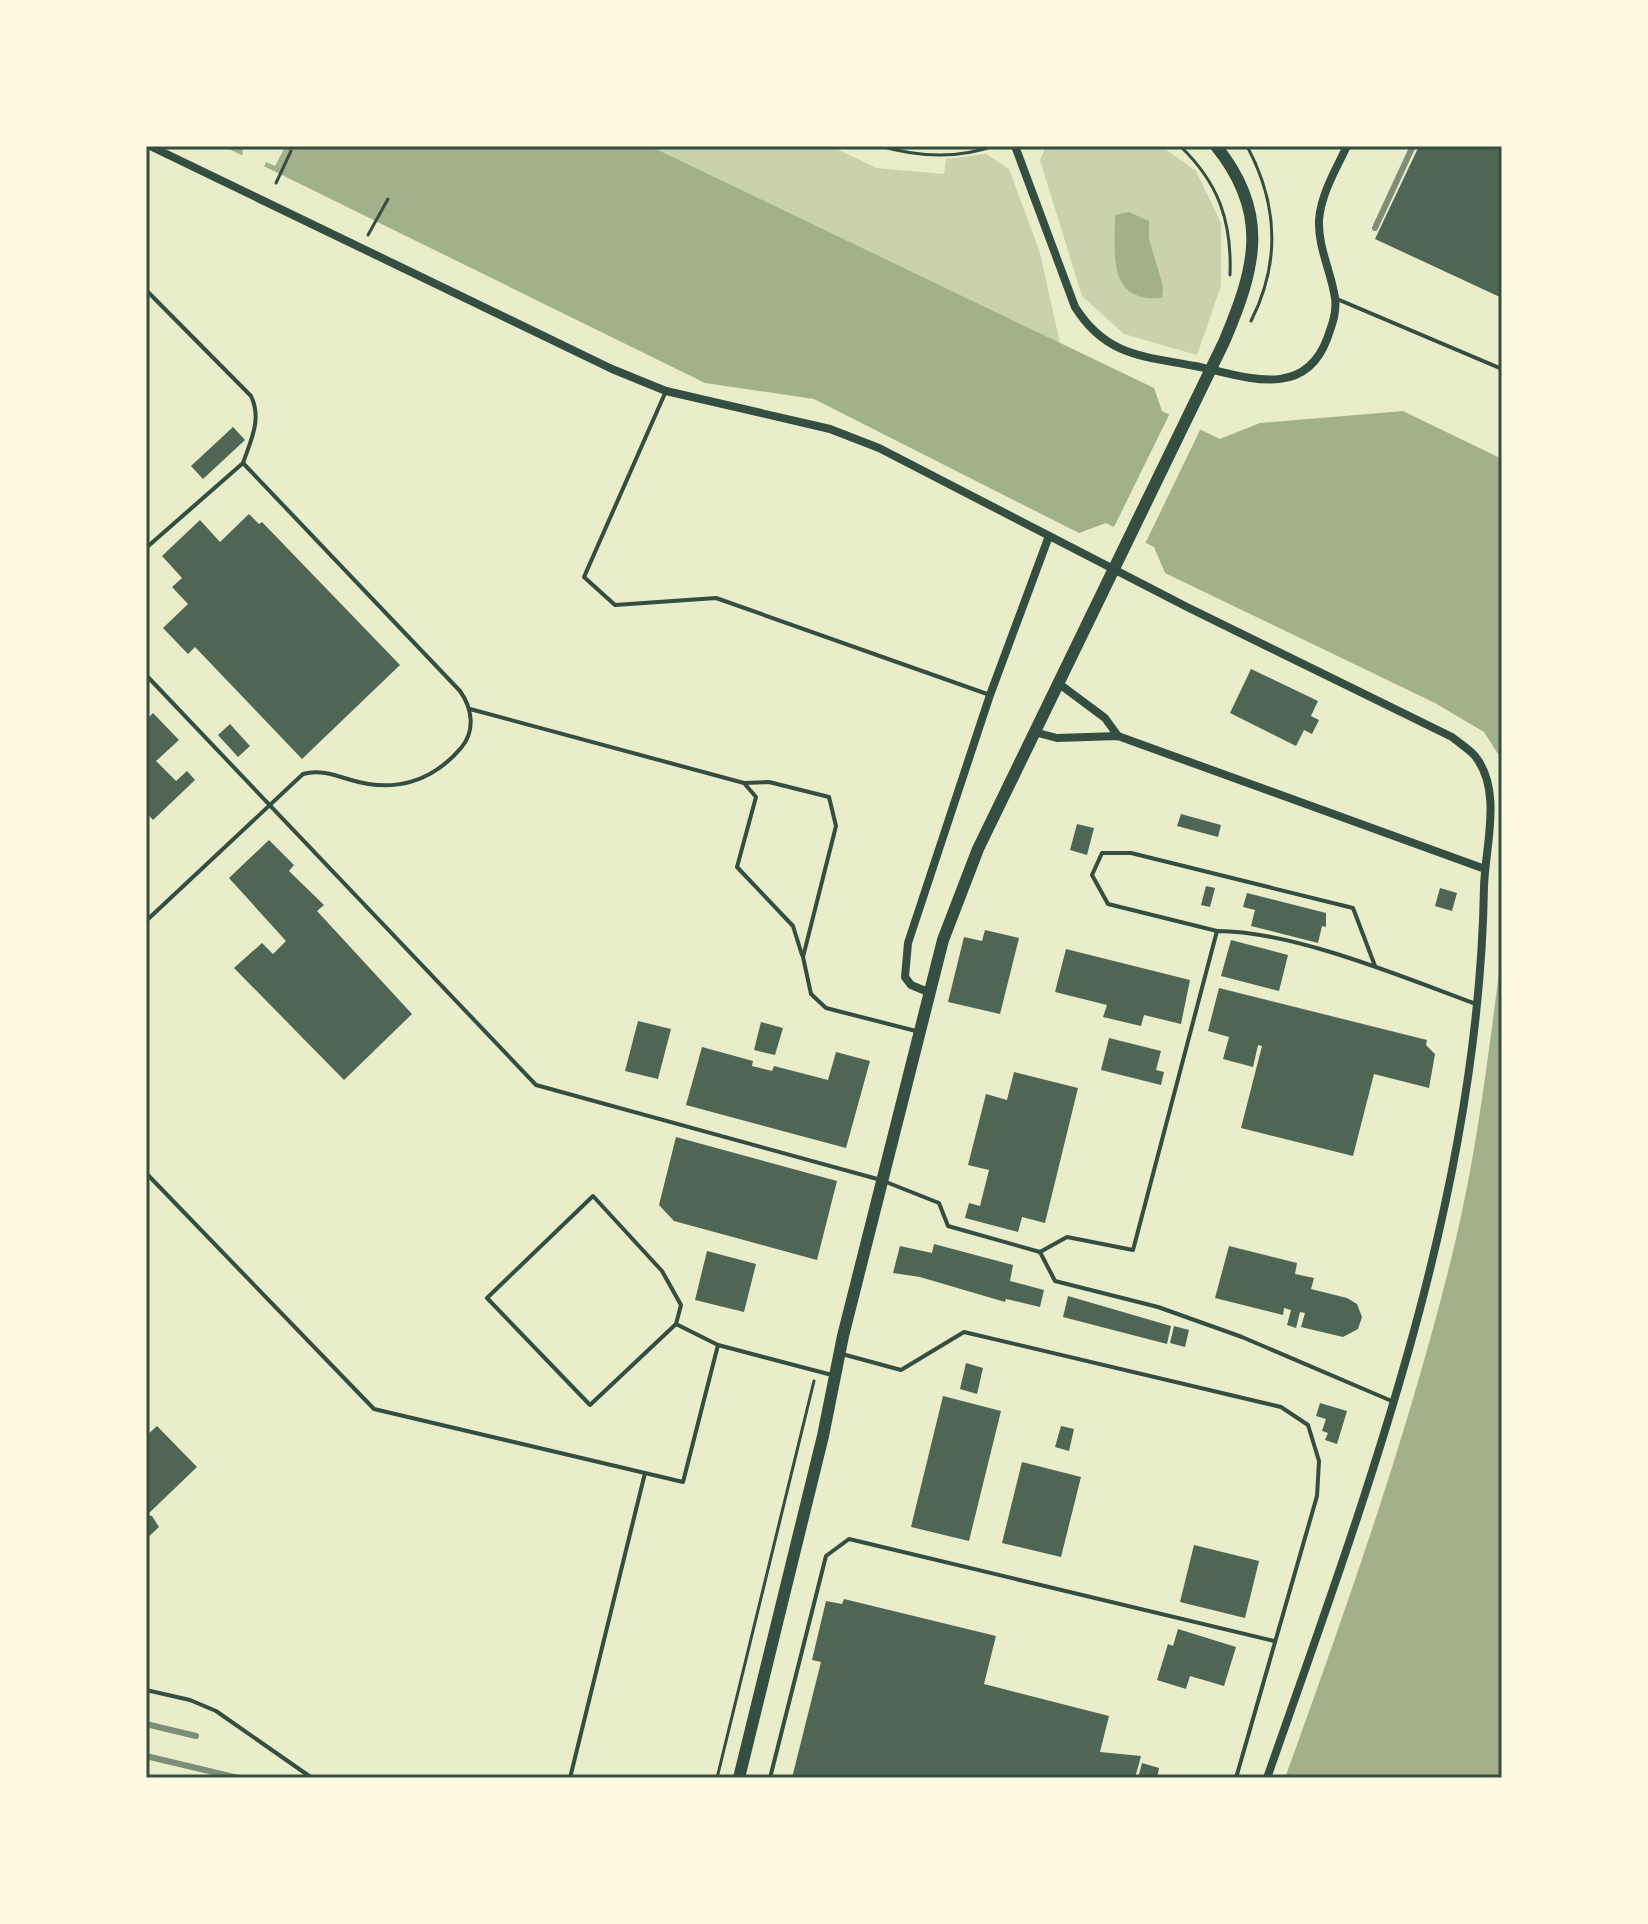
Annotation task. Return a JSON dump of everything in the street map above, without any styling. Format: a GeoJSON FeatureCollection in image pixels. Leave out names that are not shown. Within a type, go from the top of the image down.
{"type":"FeatureCollection","features":[{"type":"Feature","properties":{"kind":"main road"},"geometry":{"type":"LineString","coordinates":[[739,1778],[928,992],[966,878],[1224,342],[1247,287],[1253,233],[1241,183],[1216,146]]}},
{"type":"Feature","properties":{"kind":"street"},"geometry":{"type":"LineString","coordinates":[[150,146],[612,369],[666,391],[830,429],[879,448],[1452,737],[1476,757],[1486,783],[1491,810],[1479,1005],[1450,1172],[1409,1357],[1371,1486],[1267,1778]]}},
{"type":"Feature","properties":{"kind":"street"},"geometry":{"type":"LineString","coordinates":[[1015,146],[1075,307],[1086,326],[1128,353],[1264,380],[1288,379],[1314,363],[1323,350],[1335,316],[1335,298],[1321,245],[1319,221],[1328,185],[1347,146]]}},
{"type":"Feature","properties":{"kind":"street"},"geometry":{"type":"LineString","coordinates":[[928,992],[911,985],[905,977],[908,943],[1017,616],[1049,536]]}},
{"type":"Feature","properties":{"kind":"street"},"geometry":{"type":"LineString","coordinates":[[1058,683],[1105,718],[1118,736]]}},
{"type":"Feature","properties":{"kind":"street"},"geometry":{"type":"LineString","coordinates":[[1034,732],[1057,738],[1118,736],[1485,869]]}},
{"type":"Feature","properties":{"kind":"lane"},"geometry":{"type":"LineString","coordinates":[[146,290],[251,396],[255,405],[255,429],[243,463],[146,548]]}},
{"type":"Feature","properties":{"kind":"lane"},"geometry":{"type":"LineString","coordinates":[[1335,298],[1502,369]]}},
{"type":"Feature","properties":{"kind":"lane"},"geometry":{"type":"LineString","coordinates":[[666,391],[584,577],[615,605],[716,598],[990,695]]}},
{"type":"Feature","properties":{"kind":"lane"},"geometry":{"type":"LineString","coordinates":[[146,921],[303,774],[311,772],[380,786],[417,781],[461,748],[471,727],[469,709],[460,691],[243,463]]}},
{"type":"Feature","properties":{"kind":"lane"},"geometry":{"type":"LineString","coordinates":[[146,675],[536,1085],[881,1180],[939,1203],[948,1226],[1040,1252],[1067,1237],[1133,1250],[1217,931]]}},
{"type":"Feature","properties":{"kind":"lane"},"geometry":{"type":"LineString","coordinates":[[469,709],[744,783],[769,782],[829,797],[836,826],[803,957]]}},
{"type":"Feature","properties":{"kind":"lane"},"geometry":{"type":"LineString","coordinates":[[744,783],[756,797],[737,867],[793,926],[811,994],[826,1008],[918,1032]]}},
{"type":"Feature","properties":{"kind":"lane"},"geometry":{"type":"LineString","coordinates":[[1375,966],[1353,908],[1131,853],[1102,853],[1092,875],[1108,904],[1217,931],[1244,931],[1375,966],[1479,1005]]}},
{"type":"Feature","properties":{"kind":"lane"},"geometry":{"type":"LineString","coordinates":[[146,1173],[374,1409],[683,1482],[718,1345]]}},
{"type":"Feature","properties":{"kind":"lane"},"geometry":{"type":"LineString","coordinates":[[593,1196],[662,1271],[681,1305],[676,1324],[590,1405],[487,1298],[593,1196]]}},
{"type":"Feature","properties":{"kind":"lane"},"geometry":{"type":"LineString","coordinates":[[1040,1252],[1055,1281],[1158,1307],[1242,1337],[1394,1402]]}},
{"type":"Feature","properties":{"kind":"lane"},"geometry":{"type":"LineString","coordinates":[[676,1324],[718,1345],[834,1376]]}},
{"type":"Feature","properties":{"kind":"lane"},"geometry":{"type":"LineString","coordinates":[[840,1353],[901,1370],[964,1332],[1281,1407],[1308,1425],[1319,1461],[1317,1496],[1236,1778]]}},
{"type":"Feature","properties":{"kind":"lane"},"geometry":{"type":"LineString","coordinates":[[570,1778],[645,1473]]}},
{"type":"Feature","properties":{"kind":"lane"},"geometry":{"type":"LineString","coordinates":[[770,1778],[826,1556],[849,1539],[1274,1641]]}},
{"type":"Feature","properties":{"kind":"lane"},"geometry":{"type":"LineString","coordinates":[[146,1690],[190,1700],[216,1711],[312,1778]]}},
{"type":"Feature","properties":{"kind":"path"},"geometry":{"type":"LineString","coordinates":[[880,146],[936,156],[967,155],[994,146]]}},
{"type":"Feature","properties":{"kind":"path"},"geometry":{"type":"LineString","coordinates":[[1180,146],[1199,164],[1217,191],[1228,220],[1229,279]]}},
{"type":"Feature","properties":{"kind":"path"},"geometry":{"type":"LineString","coordinates":[[276,183],[291,151]]}},
{"type":"Feature","properties":{"kind":"path"},"geometry":{"type":"LineString","coordinates":[[368,235],[388,199]]}},
{"type":"Feature","properties":{"kind":"shaded area"},"geometry":{"type":"Polygon","coordinates":[[[223,146],[650,146],[1154,388],[1162,411],[1220,439],[1260,423],[1403,411],[1502,459],[1502,760],[1484,732],[1435,703],[1165,573],[1154,547],[1106,523],[1079,533],[814,399],[705,383],[223,146]]]}},
{"type":"Feature","properties":{"kind":"shaded area"},"geometry":{"type":"Polygon","coordinates":[[[650,146],[830,146],[877,168],[944,174],[946,159],[986,154],[1009,169],[1040,253],[1060,343],[650,146]]]}},
{"type":"Feature","properties":{"kind":"shaded area"},"geometry":{"type":"Polygon","coordinates":[[[1046,146],[1161,146],[1196,171],[1221,223],[1221,286],[1197,355],[1124,334],[1082,296],[1040,160],[1046,146]]]}},
{"type":"Feature","properties":{"kind":"shaded area"},"geometry":{"type":"Polygon","coordinates":[[[1129,212],[1149,221],[1149,239],[1163,286],[1162,298],[1144,298],[1131,293],[1118,273],[1115,215],[1129,212]]]}},
{"type":"Feature","properties":{"kind":"shaded area"},"geometry":{"type":"Polygon","coordinates":[[[1502,950],[1502,1778],[1285,1778],[1378,1513],[1438,1311],[1470,1170],[1502,950]]]}},
{"type":"Feature","properties":{"kind":"pier"},"geometry":{"type":"Polygon","coordinates":[[[243,146],[285,147],[275,166],[266,162],[263,169],[242,159],[243,146]]]}},
{"type":"Feature","properties":{"kind":"pier"},"geometry":{"type":"Polygon","coordinates":[[[1171,411],[1202,426],[1144,546],[1112,531],[1171,411]]]}},
{"type":"Feature","properties":{"kind":"building"},"geometry":{"type":"Polygon","coordinates":[[[1419,146],[1502,146],[1502,298],[1375,239],[1419,146]]]}},
{"type":"Feature","properties":{"kind":"building"},"geometry":{"type":"Polygon","coordinates":[[[233,427],[245,440],[203,479],[191,466],[233,427]]]}},
{"type":"Feature","properties":{"kind":"building"},"geometry":{"type":"Polygon","coordinates":[[[249,514],[259,524],[262,522],[400,665],[302,759],[195,647],[188,654],[163,628],[188,604],[172,587],[182,578],[162,556],[200,520],[220,542],[249,514]]]}},
{"type":"Feature","properties":{"kind":"building"},"geometry":{"type":"Polygon","coordinates":[[[1251,669],[1318,701],[1311,716],[1319,720],[1312,734],[1304,730],[1296,746],[1230,713],[1251,669]]]}},
{"type":"Feature","properties":{"kind":"building"},"geometry":{"type":"Polygon","coordinates":[[[153,713],[179,740],[156,761],[176,781],[187,771],[195,780],[153,820],[146,812],[146,720],[153,713]]]}},
{"type":"Feature","properties":{"kind":"building"},"geometry":{"type":"Polygon","coordinates":[[[230,724],[250,746],[238,757],[218,735],[230,724]]]}},
{"type":"Feature","properties":{"kind":"building"},"geometry":{"type":"Polygon","coordinates":[[[1181,814],[1221,825],[1218,837],[1177,826],[1181,814]]]}},
{"type":"Feature","properties":{"kind":"building"},"geometry":{"type":"Polygon","coordinates":[[[1077,824],[1094,828],[1087,855],[1070,850],[1077,824]]]}},
{"type":"Feature","properties":{"kind":"building"},"geometry":{"type":"Polygon","coordinates":[[[269,840],[294,865],[289,871],[324,905],[317,911],[412,1014],[344,1080],[234,968],[262,943],[273,954],[286,941],[229,878],[269,840]]]}},
{"type":"Feature","properties":{"kind":"building"},"geometry":{"type":"Polygon","coordinates":[[[1206,886],[1215,888],[1210,907],[1201,905],[1206,886]]]}},
{"type":"Feature","properties":{"kind":"building"},"geometry":{"type":"Polygon","coordinates":[[[1440,888],[1457,893],[1452,911],[1435,906],[1440,888]]]}},
{"type":"Feature","properties":{"kind":"building"},"geometry":{"type":"Polygon","coordinates":[[[1247,893],[1326,913],[1326,927],[1322,926],[1318,943],[1251,926],[1255,910],[1243,907],[1247,893]]]}},
{"type":"Feature","properties":{"kind":"building"},"geometry":{"type":"Polygon","coordinates":[[[985,930],[1019,938],[1000,1014],[948,1002],[964,937],[982,941],[985,930]]]}},
{"type":"Feature","properties":{"kind":"building"},"geometry":{"type":"Polygon","coordinates":[[[1231,940],[1288,955],[1279,991],[1221,976],[1231,940]]]}},
{"type":"Feature","properties":{"kind":"building"},"geometry":{"type":"Polygon","coordinates":[[[1066,949],[1190,980],[1181,1024],[1144,1015],[1141,1026],[1103,1017],[1107,1005],[1055,992],[1066,949]]]}},
{"type":"Feature","properties":{"kind":"building"},"geometry":{"type":"Polygon","coordinates":[[[1219,988],[1427,1040],[1426,1045],[1435,1054],[1429,1088],[1374,1074],[1353,1156],[1241,1128],[1262,1046],[1258,1045],[1253,1067],[1223,1059],[1229,1037],[1208,1031],[1219,988]]]}},
{"type":"Feature","properties":{"kind":"building"},"geometry":{"type":"Polygon","coordinates":[[[638,1021],[671,1029],[658,1079],[625,1071],[638,1021]]]}},
{"type":"Feature","properties":{"kind":"building"},"geometry":{"type":"Polygon","coordinates":[[[761,1022],[783,1028],[775,1055],[754,1050],[761,1022]]]}},
{"type":"Feature","properties":{"kind":"building"},"geometry":{"type":"Polygon","coordinates":[[[1109,1038],[1161,1051],[1156,1070],[1164,1072],[1161,1085],[1101,1070],[1109,1038]]]}},
{"type":"Feature","properties":{"kind":"building"},"geometry":{"type":"Polygon","coordinates":[[[702,1047],[753,1061],[752,1066],[772,1071],[774,1066],[828,1080],[836,1052],[870,1061],[846,1148],[686,1105],[702,1047]]]}},
{"type":"Feature","properties":{"kind":"building"},"geometry":{"type":"Polygon","coordinates":[[[1014,1072],[1078,1088],[1045,1223],[1022,1217],[1018,1232],[965,1218],[969,1203],[980,1206],[989,1170],[968,1165],[986,1094],[1007,1100],[1014,1072]]]}},
{"type":"Feature","properties":{"kind":"building"},"geometry":{"type":"Polygon","coordinates":[[[676,1137],[837,1181],[817,1260],[674,1221],[659,1205],[676,1137]]]}},
{"type":"Feature","properties":{"kind":"building"},"geometry":{"type":"Polygon","coordinates":[[[934,1244],[1013,1265],[1010,1281],[1044,1290],[1040,1307],[1006,1299],[1005,1302],[920,1277],[893,1273],[900,1246],[932,1253],[934,1244]]]}},
{"type":"Feature","properties":{"kind":"building"},"geometry":{"type":"Polygon","coordinates":[[[1229,1246],[1297,1263],[1295,1274],[1314,1278],[1311,1289],[1347,1298],[1357,1304],[1362,1317],[1358,1329],[1343,1337],[1301,1327],[1305,1313],[1300,1312],[1296,1328],[1287,1325],[1291,1310],[1284,1308],[1283,1315],[1215,1298],[1229,1246]]]}},
{"type":"Feature","properties":{"kind":"building"},"geometry":{"type":"Polygon","coordinates":[[[707,1251],[756,1264],[744,1312],[695,1300],[707,1251]]]}},
{"type":"Feature","properties":{"kind":"building"},"geometry":{"type":"Polygon","coordinates":[[[1068,1296],[1171,1326],[1167,1344],[1063,1317],[1068,1296]]]}},
{"type":"Feature","properties":{"kind":"building"},"geometry":{"type":"Polygon","coordinates":[[[1174,1326],[1189,1330],[1185,1347],[1170,1343],[1174,1326]]]}},
{"type":"Feature","properties":{"kind":"building"},"geometry":{"type":"Polygon","coordinates":[[[966,1363],[983,1368],[977,1394],[960,1389],[966,1363]]]}},
{"type":"Feature","properties":{"kind":"building"},"geometry":{"type":"Polygon","coordinates":[[[943,1396],[1001,1411],[969,1541],[911,1527],[943,1396]]]}},
{"type":"Feature","properties":{"kind":"building"},"geometry":{"type":"Polygon","coordinates":[[[1320,1403],[1347,1411],[1337,1444],[1325,1440],[1328,1433],[1322,1431],[1326,1419],[1316,1416],[1320,1403]]]}},
{"type":"Feature","properties":{"kind":"building"},"geometry":{"type":"Polygon","coordinates":[[[157,1426],[197,1467],[147,1515],[152,1516],[159,1527],[146,1539],[146,1436],[157,1426]]]}},
{"type":"Feature","properties":{"kind":"building"},"geometry":{"type":"Polygon","coordinates":[[[1061,1426],[1074,1429],[1069,1451],[1055,1447],[1061,1426]]]}},
{"type":"Feature","properties":{"kind":"building"},"geometry":{"type":"Polygon","coordinates":[[[1022,1462],[1081,1477],[1061,1557],[1002,1543],[1022,1462]]]}},
{"type":"Feature","properties":{"kind":"building"},"geometry":{"type":"Polygon","coordinates":[[[1194,1545],[1259,1561],[1245,1618],[1180,1602],[1194,1545]]]}},
{"type":"Feature","properties":{"kind":"building"},"geometry":{"type":"Polygon","coordinates":[[[844,1599],[996,1636],[984,1684],[1109,1716],[1100,1752],[1141,1756],[1135,1778],[792,1778],[821,1662],[812,1660],[826,1601],[842,1604],[844,1599]]]}},
{"type":"Feature","properties":{"kind":"building"},"geometry":{"type":"Polygon","coordinates":[[[1178,1629],[1236,1647],[1224,1686],[1190,1676],[1186,1689],[1157,1680],[1168,1644],[1173,1646],[1178,1629]]]}},
{"type":"Feature","properties":{"kind":"building"},"geometry":{"type":"Polygon","coordinates":[[[1142,1763],[1159,1768],[1157,1778],[1138,1778],[1142,1763]]]}},
{"type":"Feature","properties":{"kind":"railway"},"geometry":{"type":"LineString","coordinates":[[1375,228],[1413,146]]}},
{"type":"Feature","properties":{"kind":"railway"},"geometry":{"type":"LineString","coordinates":[[146,1724],[196,1736]]}},
{"type":"Feature","properties":{"kind":"railway"},"geometry":{"type":"LineString","coordinates":[[146,1756],[238,1778]]}}]}
